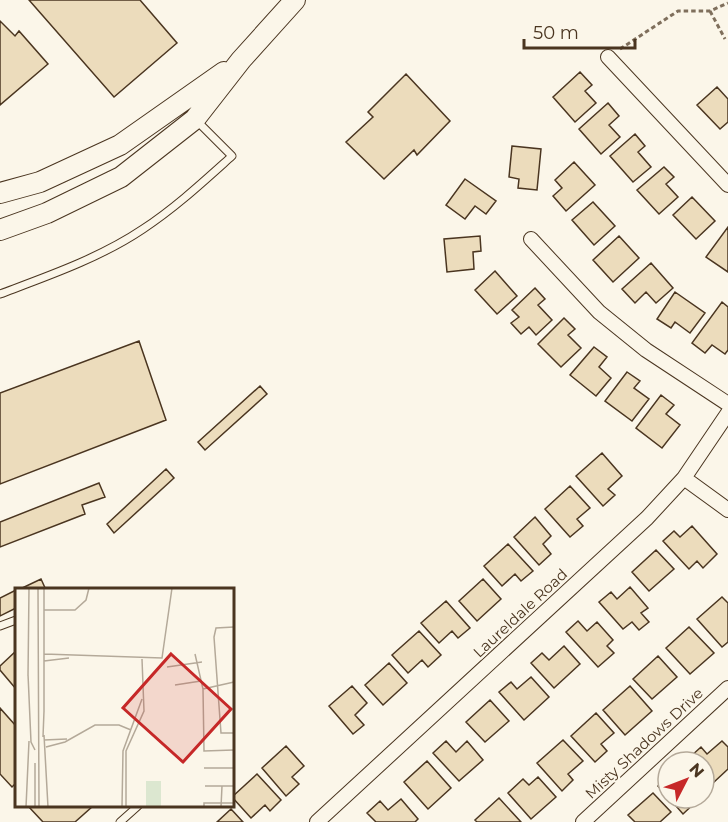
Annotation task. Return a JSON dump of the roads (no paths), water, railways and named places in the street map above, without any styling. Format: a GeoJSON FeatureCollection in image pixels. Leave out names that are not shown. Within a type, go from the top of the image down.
{"type":"FeatureCollection","features":[{"type":"Feature","properties":{"kind":"street"},"geometry":{"type":"LineString","coordinates":[[0,230],[46,213],[121,177],[195,119],[241,60],[295,0]]}},
{"type":"Feature","properties":{"kind":"street"},"geometry":{"type":"LineString","coordinates":[[608,57],[728,185]]}},
{"type":"Feature","properties":{"kind":"street"},"geometry":{"type":"LineString","coordinates":[[0,194],[40,182],[120,145],[241,60]]}},
{"type":"Feature","properties":{"kind":"street"},"geometry":{"type":"LineString","coordinates":[[531,239],[599,312],[646,350],[728,404]]}},
{"type":"Feature","properties":{"kind":"street","name":"Laureldale Road"},"geometry":{"type":"LineString","coordinates":[[317,822],[647,518],[684,478],[728,413]]}},
{"type":"Feature","properties":{"kind":"street"},"geometry":{"type":"LineString","coordinates":[[684,478],[728,510]]}},
{"type":"Feature","properties":{"kind":"street","name":"Misty Shadows Drive"},"geometry":{"type":"LineString","coordinates":[[583,822],[728,688]]}},
{"type":"Feature","properties":{"kind":"lane"},"geometry":{"type":"LineString","coordinates":[[0,294],[102,252],[142,230],[181,201],[232,156],[195,119]]}},
{"type":"Feature","properties":{"kind":"lane"},"geometry":{"type":"LineString","coordinates":[[0,626],[15,620]]}},
{"type":"Feature","properties":{"kind":"lane"},"geometry":{"type":"LineString","coordinates":[[120,822],[137,807]]}}]}
